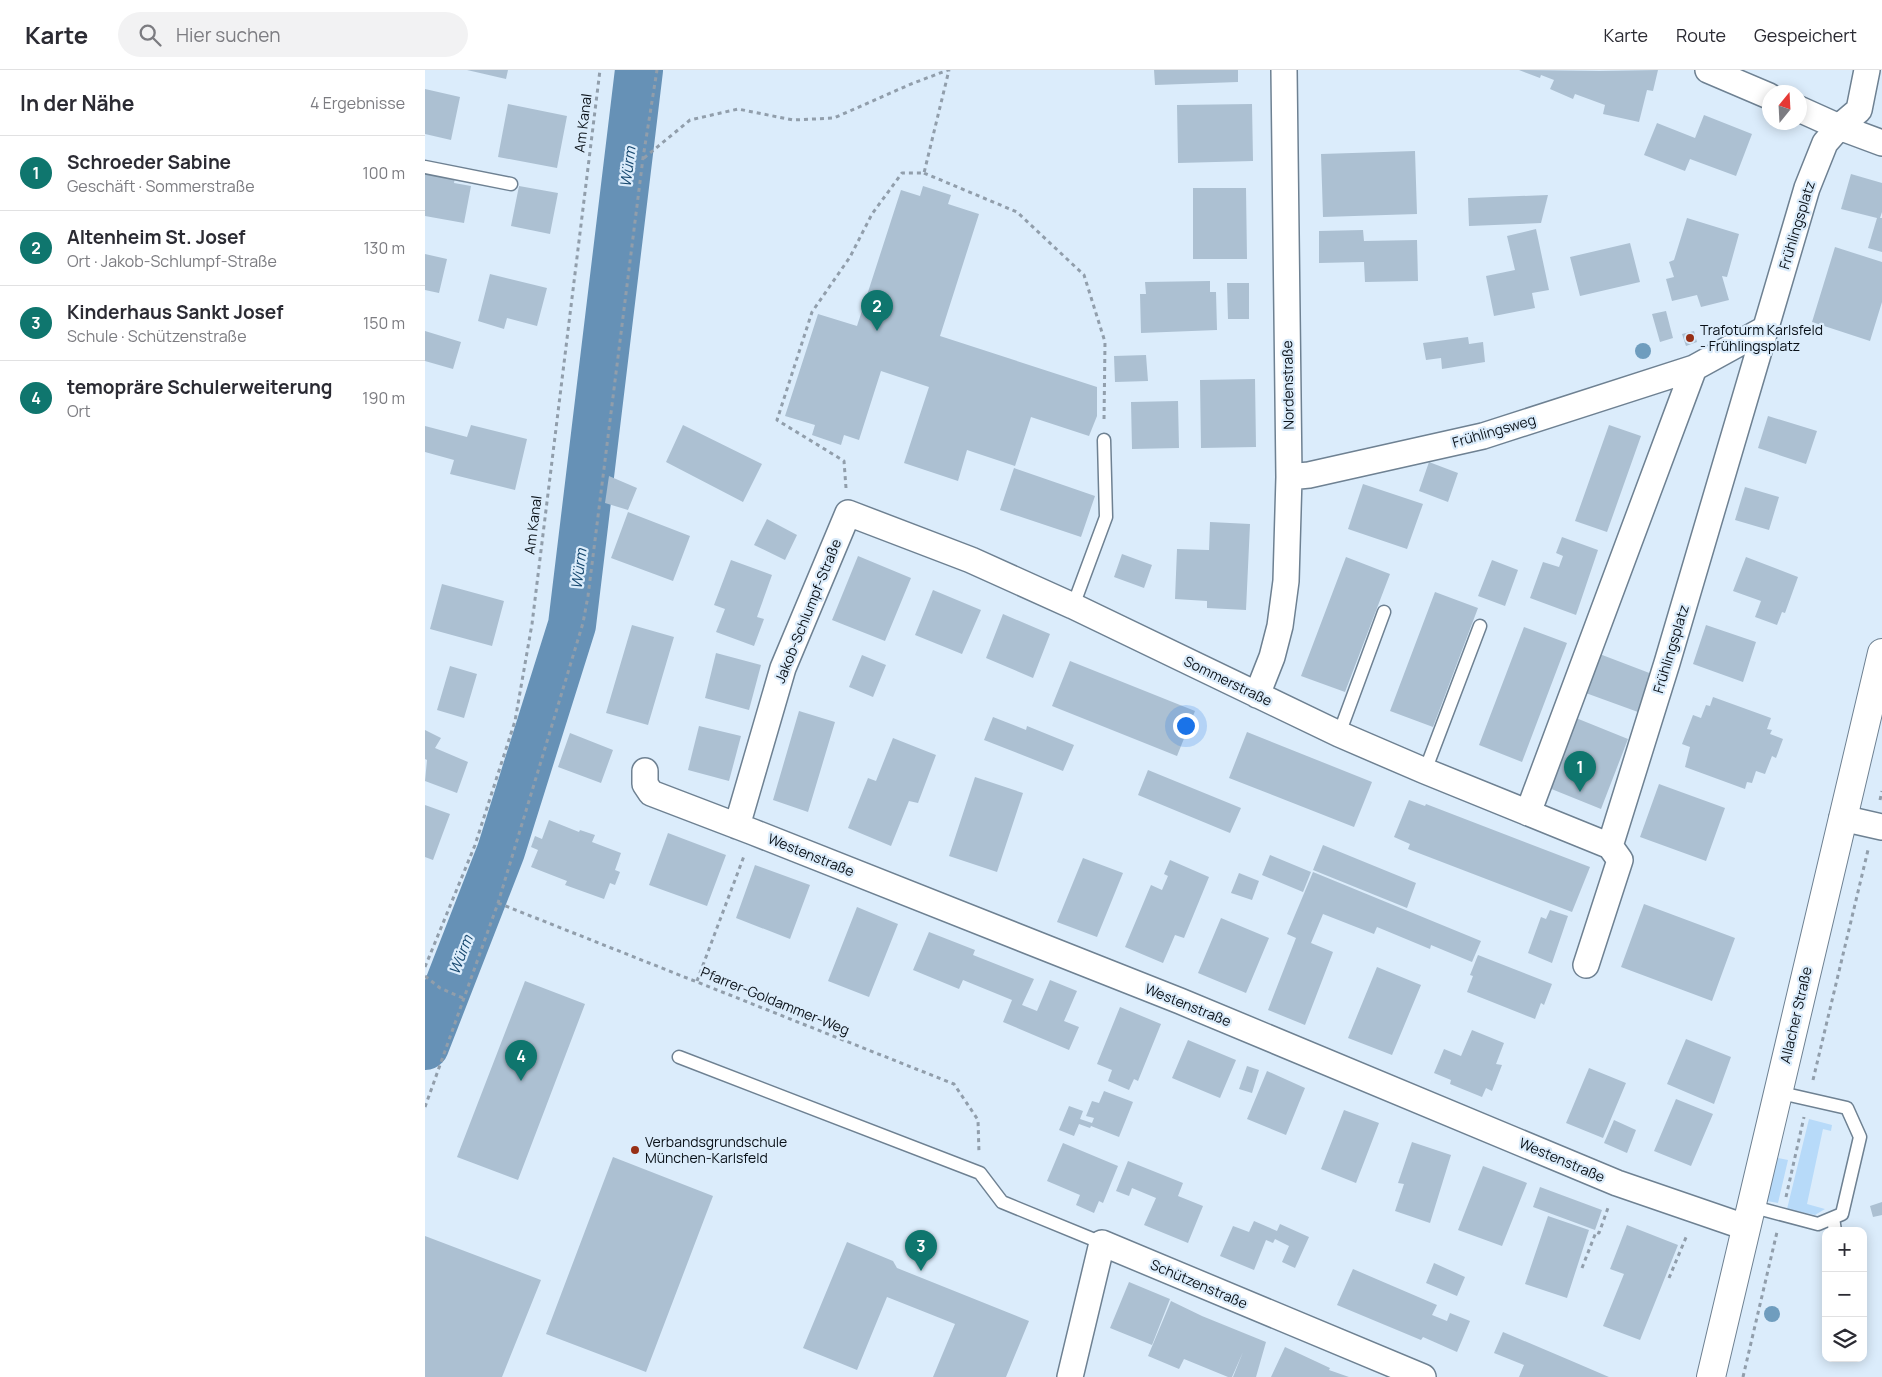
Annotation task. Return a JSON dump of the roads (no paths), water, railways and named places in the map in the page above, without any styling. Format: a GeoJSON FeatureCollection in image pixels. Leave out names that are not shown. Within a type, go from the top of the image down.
{"type":"FeatureCollection","features":[{"type":"Feature","properties":{"kind":"street","name":"Nordenstraße"},"geometry":{"type":"LineString","coordinates":[[1257,695],[1272,657],[1280,626],[1286,581],[1289,477],[1284,70]]}},
{"type":"Feature","properties":{"kind":"street"},"geometry":{"type":"LineString","coordinates":[[1708,70],[1762,93]]}},
{"type":"Feature","properties":{"kind":"street","name":"Frühlingsplatz"},"geometry":{"type":"LineString","coordinates":[[1610,846],[1670,653],[1807,188],[1825,144],[1839,127],[1859,110],[1867,70]]}},
{"type":"Feature","properties":{"kind":"street"},"geometry":{"type":"LineString","coordinates":[[1807,113],[1882,143]]}},
{"type":"Feature","properties":{"kind":"street"},"geometry":{"type":"LineString","coordinates":[[1528,813],[1694,368],[1765,329]]}},
{"type":"Feature","properties":{"kind":"street","name":"Frühlingsweg"},"geometry":{"type":"LineString","coordinates":[[1289,477],[1309,475],[1483,436],[1694,368]]}},
{"type":"Feature","properties":{"kind":"street","name":"Sommerstraße"},"geometry":{"type":"LineString","coordinates":[[848,513],[971,560],[1073,606],[1339,734],[1610,846]]}},
{"type":"Feature","properties":{"kind":"street","name":"Jakob-Schlumpf-Straße"},"geometry":{"type":"LineString","coordinates":[[745,829],[783,668],[848,513]]}},
{"type":"Feature","properties":{"kind":"street","name":"Allacher Straße"},"geometry":{"type":"LineString","coordinates":[[1711,1377],[1882,653]]}},
{"type":"Feature","properties":{"kind":"street","name":"Westenstraße"},"geometry":{"type":"LineString","coordinates":[[645,771],[645,784],[651,793],[1180,1001],[1617,1183],[1697,1211],[1748,1217]]}},
{"type":"Feature","properties":{"kind":"street"},"geometry":{"type":"LineString","coordinates":[[1842,818],[1882,827]]}},
{"type":"Feature","properties":{"kind":"street"},"geometry":{"type":"LineString","coordinates":[[1586,965],[1620,860],[1610,846]]}},
{"type":"Feature","properties":{"kind":"street"},"geometry":{"type":"LineString","coordinates":[[1069,1377],[1102,1244]]}},
{"type":"Feature","properties":{"kind":"street","name":"Schützenstraße"},"geometry":{"type":"LineString","coordinates":[[1102,1244],[1423,1377]]}},
{"type":"Feature","properties":{"kind":"lane"},"geometry":{"type":"LineString","coordinates":[[425,168],[511,184]]}},
{"type":"Feature","properties":{"kind":"lane"},"geometry":{"type":"LineString","coordinates":[[1073,606],[1106,517],[1103,440]]}},
{"type":"Feature","properties":{"kind":"lane"},"geometry":{"type":"LineString","coordinates":[[1339,734],[1384,612]]}},
{"type":"Feature","properties":{"kind":"lane"},"geometry":{"type":"LineString","coordinates":[[1425,771],[1480,626]]}},
{"type":"Feature","properties":{"kind":"lane"},"geometry":{"type":"LineString","coordinates":[[679,1057],[979,1173],[1003,1202],[1102,1244]]}},
{"type":"Feature","properties":{"kind":"lane"},"geometry":{"type":"LineString","coordinates":[[1748,1217],[1834,1224],[1841,1214],[1860,1136],[1847,1108],[1777,1092]]}},
{"type":"Feature","properties":{"kind":"waterway","name":"Würm"},"geometry":{"type":"LineString","coordinates":[[425,1046],[501,851],[572,625],[639,70]]}},
{"type":"Feature","properties":{"kind":"place","name":"Altenheim St. Josef"},"geometry":{"type":"Point","coordinates":[877,331]}},
{"type":"Feature","properties":{"kind":"place","name":"Trafoturm Karlsfeld - Frühlingsplatz"},"geometry":{"type":"Point","coordinates":[1690,338]}},
{"type":"Feature","properties":{"kind":"place","name":"Schroeder Sabine"},"geometry":{"type":"Point","coordinates":[1580,792]}},
{"type":"Feature","properties":{"kind":"place","name":"temopräre Schulerweiterung"},"geometry":{"type":"Point","coordinates":[521,1081]}},
{"type":"Feature","properties":{"kind":"place","name":"Verbandsgrundschule München-Karlsfeld"},"geometry":{"type":"Point","coordinates":[635,1150]}},
{"type":"Feature","properties":{"kind":"place","name":"Kinderhaus Sankt Josef"},"geometry":{"type":"Point","coordinates":[921,1271]}}]}
